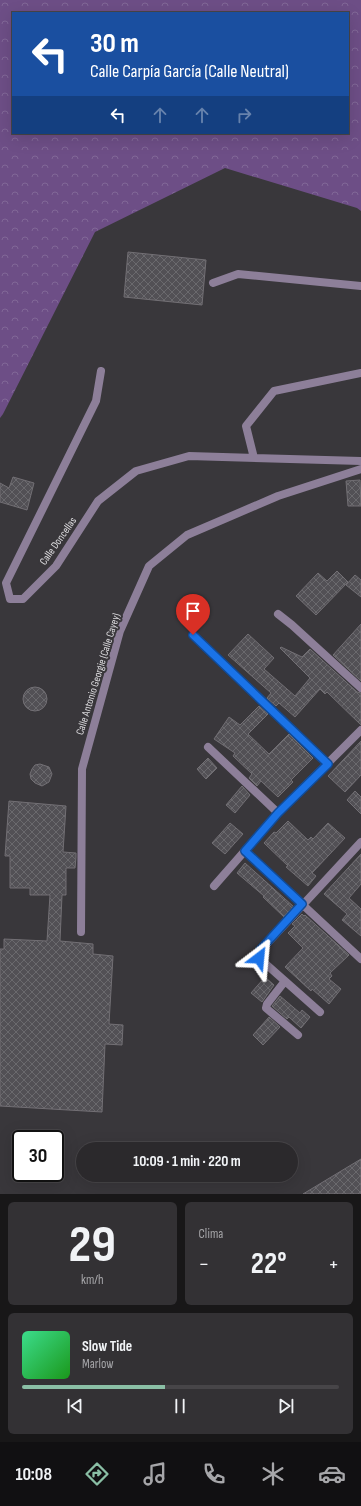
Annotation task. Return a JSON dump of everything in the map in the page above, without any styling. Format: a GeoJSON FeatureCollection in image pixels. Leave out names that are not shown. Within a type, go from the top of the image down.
{"type":"FeatureCollection","features":[{"type":"Feature","properties":{"kind":"street"},"geometry":{"type":"LineString","coordinates":[[213,283],[238,274],[361,286]]}},
{"type":"Feature","properties":{"kind":"street","name":"Calle Doncellas"},"geometry":{"type":"LineString","coordinates":[[101,371],[96,401],[6,583],[10,600],[23,599],[56,566],[98,502],[136,471],[189,456],[361,461]]}},
{"type":"Feature","properties":{"kind":"street"},"geometry":{"type":"LineString","coordinates":[[254,458],[246,426],[274,391],[361,372]]}},
{"type":"Feature","properties":{"kind":"street","name":"Calle Antonio Georgie (Calle Cayey)"},"geometry":{"type":"LineString","coordinates":[[81,932],[82,769],[120,631],[148,566],[187,535],[278,496],[361,469]]}},
{"type":"Feature","properties":{"kind":"street"},"geometry":{"type":"LineString","coordinates":[[278,614],[292,624],[361,688]]}},
{"type":"Feature","properties":{"kind":"street"},"geometry":{"type":"LineString","coordinates":[[193,635],[328,764]]}},
{"type":"Feature","properties":{"kind":"street"},"geometry":{"type":"LineString","coordinates":[[214,886],[278,813],[361,730]]}},
{"type":"Feature","properties":{"kind":"street"},"geometry":{"type":"LineString","coordinates":[[208,747],[278,813]]}},
{"type":"Feature","properties":{"kind":"street"},"geometry":{"type":"LineString","coordinates":[[320,1012],[259,958],[260,950],[361,842]]}},
{"type":"Feature","properties":{"kind":"street"},"geometry":{"type":"LineString","coordinates":[[245,851],[360,957]]}},
{"type":"Feature","properties":{"kind":"street"},"geometry":{"type":"LineString","coordinates":[[284,981],[266,1008],[298,1035]]}},
{"type":"Feature","properties":{"kind":"green space"},"geometry":{"type":"Polygon","coordinates":[[[0,0],[361,0],[361,211],[357,208],[225,168],[95,232],[0,418],[0,0]]]}},
{"type":"Feature","properties":{"kind":"building"},"geometry":{"type":"Polygon","coordinates":[[[128,252],[206,260],[202,305],[124,297],[128,252]]]}},
{"type":"Feature","properties":{"kind":"building"},"geometry":{"type":"Polygon","coordinates":[[[13,477],[34,483],[27,510],[0,502],[0,483],[9,488],[13,477]]]}},
{"type":"Feature","properties":{"kind":"building"},"geometry":{"type":"Polygon","coordinates":[[[360,480],[361,506],[348,506],[346,481],[360,480]]]}},
{"type":"Feature","properties":{"kind":"building"},"geometry":{"type":"Polygon","coordinates":[[[337,571],[348,582],[316,615],[296,596],[318,573],[327,581],[337,571]]]}},
{"type":"Feature","properties":{"kind":"building"},"geometry":{"type":"Polygon","coordinates":[[[355,575],[361,580],[361,597],[346,585],[355,575]]]}},
{"type":"Feature","properties":{"kind":"building"},"geometry":{"type":"Polygon","coordinates":[[[361,624],[361,681],[333,655],[361,624]]]}},
{"type":"Feature","properties":{"kind":"building"},"geometry":{"type":"Polygon","coordinates":[[[248,634],[274,658],[264,669],[295,696],[310,678],[280,648],[281,647],[302,657],[310,649],[357,692],[361,693],[361,725],[327,692],[325,694],[320,689],[295,717],[279,703],[276,706],[267,698],[271,693],[228,655],[248,634]]]}},
{"type":"Feature","properties":{"kind":"building"},"geometry":{"type":"Polygon","coordinates":[[[35,687],[40,688],[46,694],[46,704],[40,710],[35,711],[30,710],[24,704],[23,699],[24,694],[30,688],[35,687]]]}},
{"type":"Feature","properties":{"kind":"building"},"geometry":{"type":"Polygon","coordinates":[[[259,706],[268,714],[248,734],[269,754],[289,734],[313,758],[291,780],[293,782],[278,797],[261,781],[257,786],[249,778],[252,774],[233,756],[235,753],[214,739],[229,717],[240,725],[259,706]]]}},
{"type":"Feature","properties":{"kind":"building"},"geometry":{"type":"Polygon","coordinates":[[[361,741],[361,775],[345,792],[328,776],[361,741]]]}},
{"type":"Feature","properties":{"kind":"building"},"geometry":{"type":"Polygon","coordinates":[[[208,758],[217,768],[206,779],[197,769],[208,758]]]}},
{"type":"Feature","properties":{"kind":"building"},"geometry":{"type":"Polygon","coordinates":[[[40,764],[49,767],[52,774],[49,782],[42,786],[35,783],[31,779],[30,774],[35,765],[40,764]]]}},
{"type":"Feature","properties":{"kind":"building"},"geometry":{"type":"Polygon","coordinates":[[[242,786],[250,795],[235,813],[226,805],[242,786]]]}},
{"type":"Feature","properties":{"kind":"building"},"geometry":{"type":"Polygon","coordinates":[[[355,791],[361,797],[361,814],[347,800],[355,791]]]}},
{"type":"Feature","properties":{"kind":"building"},"geometry":{"type":"Polygon","coordinates":[[[9,801],[66,806],[63,852],[76,853],[76,857],[75,868],[66,868],[66,895],[62,895],[60,941],[93,944],[93,954],[113,956],[109,1024],[123,1025],[122,1045],[105,1044],[102,1112],[0,1106],[0,949],[4,949],[4,939],[47,941],[50,895],[30,895],[30,888],[10,888],[10,856],[5,856],[9,801]]]}},
{"type":"Feature","properties":{"kind":"building"},"geometry":{"type":"Polygon","coordinates":[[[288,821],[308,840],[311,837],[313,839],[328,823],[345,838],[312,873],[316,876],[308,886],[286,867],[288,866],[264,843],[274,832],[276,833],[288,821]]]}},
{"type":"Feature","properties":{"kind":"building"},"geometry":{"type":"Polygon","coordinates":[[[230,823],[243,834],[225,854],[212,843],[230,823]]]}},
{"type":"Feature","properties":{"kind":"building"},"geometry":{"type":"Polygon","coordinates":[[[361,854],[361,884],[349,898],[361,909],[361,936],[342,920],[347,914],[324,894],[361,854]]]}},
{"type":"Feature","properties":{"kind":"building"},"geometry":{"type":"Polygon","coordinates":[[[245,863],[294,907],[284,917],[263,897],[264,896],[237,873],[245,863]]]}},
{"type":"Feature","properties":{"kind":"building"},"geometry":{"type":"Polygon","coordinates":[[[302,914],[304,916],[305,915],[349,955],[330,973],[332,976],[329,979],[341,989],[329,1004],[312,989],[311,991],[285,967],[303,948],[288,933],[295,926],[292,924],[302,914]]]}},
{"type":"Feature","properties":{"kind":"building"},"geometry":{"type":"Polygon","coordinates":[[[265,977],[274,985],[262,1002],[251,993],[265,977]]]}},
{"type":"Feature","properties":{"kind":"building"},"geometry":{"type":"Polygon","coordinates":[[[280,996],[300,1013],[302,1010],[310,1017],[301,1028],[289,1017],[287,1019],[272,1006],[280,996]]]}},
{"type":"Feature","properties":{"kind":"building"},"geometry":{"type":"Polygon","coordinates":[[[269,1017],[280,1027],[263,1045],[253,1035],[269,1017]]]}},
{"type":"Feature","properties":{"kind":"building"},"geometry":{"type":"Polygon","coordinates":[[[361,1159],[361,1194],[303,1194],[361,1159]]]}},
{"type":"Feature","properties":{"kind":"route"},"geometry":{"type":"LineString","coordinates":[[193,635],[328,764],[278,813],[245,851],[302,904],[260,950],[259,958]]}}]}
